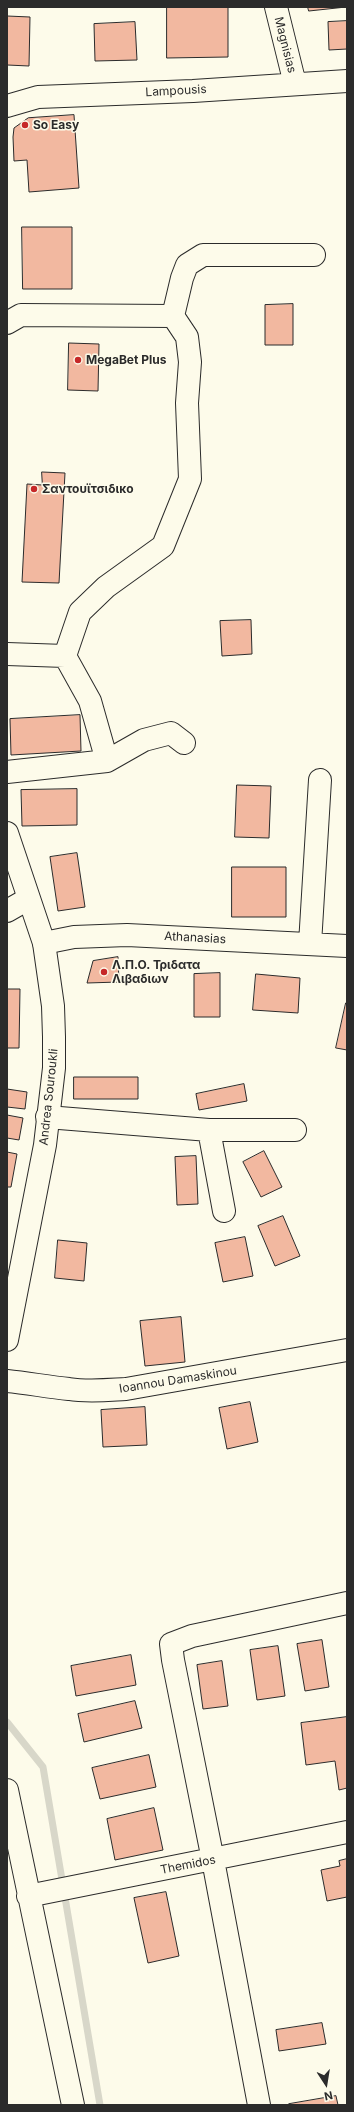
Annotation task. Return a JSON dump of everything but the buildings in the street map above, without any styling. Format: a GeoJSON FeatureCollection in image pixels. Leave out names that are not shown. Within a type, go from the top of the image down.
{"type":"FeatureCollection","features":[{"type":"Feature","properties":{"kind":"street","name":"Magnisias"},"geometry":{"type":"LineString","coordinates":[[276,7],[295,84]]}},
{"type":"Feature","properties":{"kind":"street","name":"Lampousis"},"geometry":{"type":"LineString","coordinates":[[7,106],[38,97],[193,91],[347,81]]}},
{"type":"Feature","properties":{"kind":"street"},"geometry":{"type":"LineString","coordinates":[[107,761],[90,701],[66,656],[80,612],[106,587],[163,546],[190,480],[186,403],[190,362],[187,337],[173,316],[182,278],[188,265],[203,254],[314,255]]}},
{"type":"Feature","properties":{"kind":"street"},"geometry":{"type":"LineString","coordinates":[[7,323],[21,315],[173,316]]}},
{"type":"Feature","properties":{"kind":"street"},"geometry":{"type":"LineString","coordinates":[[7,654],[66,656]]}},
{"type":"Feature","properties":{"kind":"street"},"geometry":{"type":"LineString","coordinates":[[7,772],[107,761],[144,740],[164,735],[171,734],[184,743]]}},
{"type":"Feature","properties":{"kind":"street"},"geometry":{"type":"LineString","coordinates":[[310,944],[320,780]]}},
{"type":"Feature","properties":{"kind":"street","name":"Andrea Souroukli"},"geometry":{"type":"LineString","coordinates":[[7,833],[44,943],[53,1006],[54,1037],[54,1068],[47,1117],[45,1145],[8,1334]]}},
{"type":"Feature","properties":{"kind":"street"},"geometry":{"type":"LineString","coordinates":[[7,911],[28,899]]}},
{"type":"Feature","properties":{"kind":"street","name":"Athanasias"},"geometry":{"type":"LineString","coordinates":[[44,943],[74,937],[127,935],[347,946]]}},
{"type":"Feature","properties":{"kind":"street"},"geometry":{"type":"LineString","coordinates":[[47,1117],[209,1130],[295,1130]]}},
{"type":"Feature","properties":{"kind":"street"},"geometry":{"type":"LineString","coordinates":[[209,1130],[224,1210]]}},
{"type":"Feature","properties":{"kind":"street","name":"Ioannou Damaskinou"},"geometry":{"type":"LineString","coordinates":[[7,1381],[48,1385],[70,1390],[96,1391],[126,1389],[347,1350]]}},
{"type":"Feature","properties":{"kind":"street"},"geometry":{"type":"LineString","coordinates":[[259,2105],[171,1644],[192,1636],[347,1603]]}},
{"type":"Feature","properties":{"kind":"street"},"geometry":{"type":"LineString","coordinates":[[7,1790],[37,1894],[73,2105]]}},
{"type":"Feature","properties":{"kind":"street","name":"Themidos"},"geometry":{"type":"LineString","coordinates":[[37,1894],[347,1832]]}},
{"type":"Feature","properties":{"kind":"street"},"geometry":{"type":"LineString","coordinates":[[34,1985],[58,2105]]}},
{"type":"Feature","properties":{"kind":"waterway"},"geometry":{"type":"LineString","coordinates":[[7,1722],[43,1767],[100,2105]]}},
{"type":"Feature","properties":{"kind":"place","name":"So Easy"},"geometry":{"type":"Point","coordinates":[25,125]}},
{"type":"Feature","properties":{"kind":"place","name":"MegaBet Plus"},"geometry":{"type":"Point","coordinates":[78,360]}},
{"type":"Feature","properties":{"kind":"place","name":"Σαντουϊτσιδικο"},"geometry":{"type":"Point","coordinates":[34,489]}},
{"type":"Feature","properties":{"kind":"place","name":"Λ.Π.Ο. Τριδατα Λιβαδιων"},"geometry":{"type":"Point","coordinates":[104,972]}}]}
